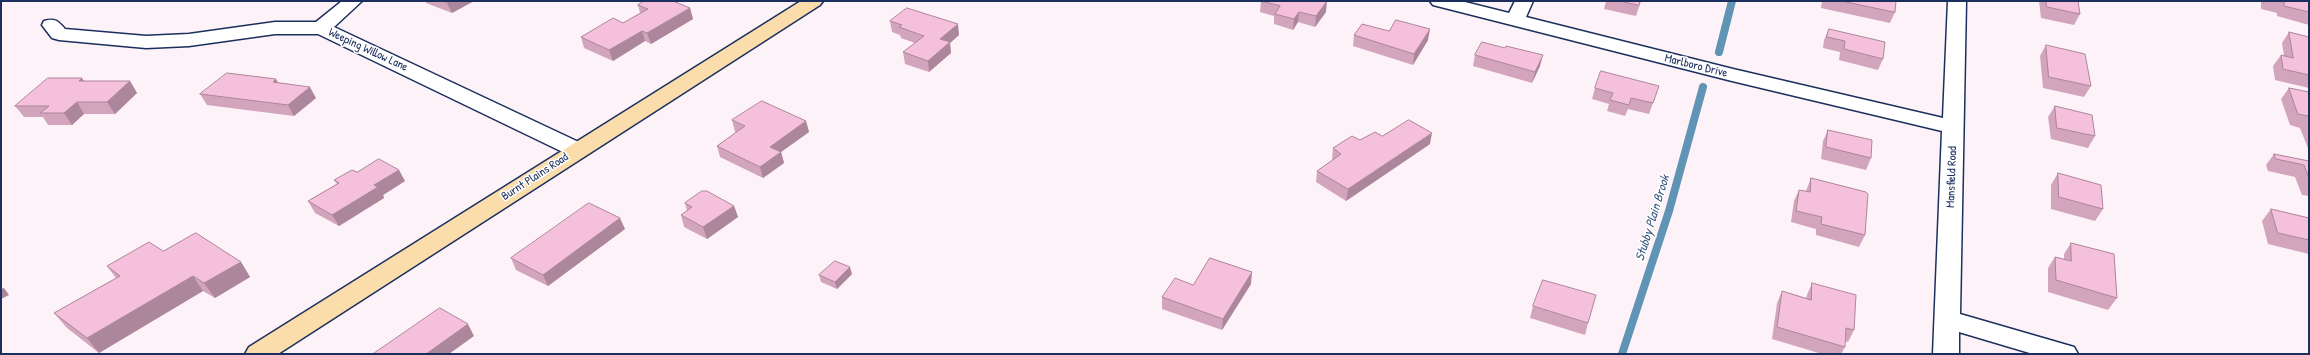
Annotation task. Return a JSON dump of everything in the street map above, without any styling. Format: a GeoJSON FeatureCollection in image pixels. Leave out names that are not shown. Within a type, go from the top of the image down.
{"type":"FeatureCollection","features":[{"type":"Feature","properties":{"kind":"main road","name":"Burnt Plains Road"},"geometry":{"type":"LineString","coordinates":[[258,354],[577,150],[814,1]]}},
{"type":"Feature","properties":{"kind":"street"},"geometry":{"type":"LineString","coordinates":[[321,28],[353,1]]}},
{"type":"Feature","properties":{"kind":"street","name":"Marlboro Drive"},"geometry":{"type":"LineString","coordinates":[[1439,1],[1953,128]]}},
{"type":"Feature","properties":{"kind":"street"},"geometry":{"type":"LineString","coordinates":[[1515,20],[1524,1]]}},
{"type":"Feature","properties":{"kind":"street","name":"Mansfield Road"},"geometry":{"type":"LineString","coordinates":[[1946,354],[1957,1]]}},
{"type":"Feature","properties":{"kind":"street","name":"Weeping Willow Lane"},"geometry":{"type":"LineString","coordinates":[[51,25],[59,34],[146,42],[189,40],[275,28],[321,28],[577,150]]}},
{"type":"Feature","properties":{"kind":"street"},"geometry":{"type":"LineString","coordinates":[[1947,319],[2064,354]]}},
{"type":"Feature","properties":{"kind":"building"},"geometry":{"type":"Polygon","coordinates":[[[644,1],[673,1],[690,8],[647,33],[642,31],[609,50],[581,37],[613,18],[623,23],[648,9],[638,5],[644,1]]]}},
{"type":"Feature","properties":{"kind":"building"},"geometry":{"type":"Polygon","coordinates":[[[1261,1],[1327,1],[1316,16],[1299,12],[1294,19],[1275,14],[1280,6],[1261,1]]]}},
{"type":"Feature","properties":{"kind":"building"},"geometry":{"type":"Polygon","coordinates":[[[1620,1],[1640,1],[1639,5],[1620,1]]]}},
{"type":"Feature","properties":{"kind":"building"},"geometry":{"type":"Polygon","coordinates":[[[1842,1],[1896,1],[1895,12],[1842,1]]]}},
{"type":"Feature","properties":{"kind":"building"},"geometry":{"type":"Polygon","coordinates":[[[2046,1],[2078,1],[2080,14],[2047,7],[2046,1]]]}},
{"type":"Feature","properties":{"kind":"building"},"geometry":{"type":"Polygon","coordinates":[[[2279,1],[2309,1],[2309,12],[2284,6],[2284,2],[2279,1]]]}},
{"type":"Feature","properties":{"kind":"building"},"geometry":{"type":"Polygon","coordinates":[[[907,8],[958,24],[940,39],[950,42],[928,61],[903,52],[924,36],[899,27],[902,25],[890,21],[907,8]]]}},
{"type":"Feature","properties":{"kind":"building"},"geometry":{"type":"Polygon","coordinates":[[[1396,20],[1430,29],[1414,54],[1354,35],[1362,24],[1389,31],[1396,20]]]}},
{"type":"Feature","properties":{"kind":"building"},"geometry":{"type":"Polygon","coordinates":[[[1829,29],[1885,42],[1883,59],[1844,49],[1845,41],[1827,37],[1829,29]]]}},
{"type":"Feature","properties":{"kind":"building"},"geometry":{"type":"Polygon","coordinates":[[[2289,32],[2309,37],[2309,75],[2283,69],[2281,55],[2293,58],[2289,32]]]}},
{"type":"Feature","properties":{"kind":"building"},"geometry":{"type":"Polygon","coordinates":[[[1482,42],[1543,55],[1535,72],[1475,55],[1482,42]]]}},
{"type":"Feature","properties":{"kind":"building"},"geometry":{"type":"Polygon","coordinates":[[[2046,45],[2085,54],[2091,86],[2049,77],[2046,45]]]}},
{"type":"Feature","properties":{"kind":"building"},"geometry":{"type":"Polygon","coordinates":[[[1601,71],[1659,86],[1653,103],[1631,98],[1629,105],[1610,100],[1613,93],[1595,88],[1601,71]]]}},
{"type":"Feature","properties":{"kind":"building"},"geometry":{"type":"Polygon","coordinates":[[[227,73],[276,79],[273,82],[310,87],[288,105],[200,94],[227,73]]]}},
{"type":"Feature","properties":{"kind":"building"},"geometry":{"type":"Polygon","coordinates":[[[48,78],[82,78],[79,81],[130,81],[107,102],[77,102],[64,113],[40,113],[49,106],[15,106],[48,78]]]}},
{"type":"Feature","properties":{"kind":"building"},"geometry":{"type":"Polygon","coordinates":[[[2289,88],[2309,92],[2309,118],[2308,116],[2298,114],[2289,88]]]}},
{"type":"Feature","properties":{"kind":"building"},"geometry":{"type":"Polygon","coordinates":[[[762,101],[806,121],[770,147],[781,152],[760,167],[717,146],[745,126],[732,120],[762,101]]]}},
{"type":"Feature","properties":{"kind":"building"},"geometry":{"type":"Polygon","coordinates":[[[2055,106],[2092,115],[2095,136],[2057,128],[2055,106]]]}},
{"type":"Feature","properties":{"kind":"building"},"geometry":{"type":"Polygon","coordinates":[[[1409,120],[1432,133],[1348,189],[1317,171],[1341,154],[1333,148],[1352,136],[1360,140],[1375,132],[1382,136],[1409,120]]]}},
{"type":"Feature","properties":{"kind":"building"},"geometry":{"type":"Polygon","coordinates":[[[1828,130],[1872,140],[1871,158],[1826,147],[1828,130]]]}},
{"type":"Feature","properties":{"kind":"building"},"geometry":{"type":"Polygon","coordinates":[[[2274,154],[2309,161],[2309,178],[2304,165],[2276,159],[2274,154]]]}},
{"type":"Feature","properties":{"kind":"building"},"geometry":{"type":"Polygon","coordinates":[[[379,159],[399,170],[374,185],[378,187],[332,215],[308,201],[339,183],[334,180],[352,170],[357,172],[379,159]]]}},
{"type":"Feature","properties":{"kind":"building"},"geometry":{"type":"Polygon","coordinates":[[[2058,173],[2101,185],[2103,209],[2059,197],[2058,173]]]}},
{"type":"Feature","properties":{"kind":"building"},"geometry":{"type":"Polygon","coordinates":[[[1811,178],[1866,192],[1868,194],[1865,235],[1821,224],[1822,217],[1796,211],[1799,190],[1810,192],[1811,178]]]}},
{"type":"Feature","properties":{"kind":"building"},"geometry":{"type":"Polygon","coordinates":[[[702,191],[707,191],[734,206],[703,227],[681,215],[692,207],[685,203],[702,191]]]}},
{"type":"Feature","properties":{"kind":"building"},"geometry":{"type":"Polygon","coordinates":[[[589,203],[620,218],[543,275],[511,258],[589,203]]]}},
{"type":"Feature","properties":{"kind":"building"},"geometry":{"type":"Polygon","coordinates":[[[2271,209],[2309,218],[2309,240],[2278,233],[2271,209]]]}},
{"type":"Feature","properties":{"kind":"building"},"geometry":{"type":"Polygon","coordinates":[[[196,233],[241,262],[204,283],[193,276],[87,338],[54,313],[120,276],[107,266],[149,242],[163,251],[196,233]]]}},
{"type":"Feature","properties":{"kind":"building"},"geometry":{"type":"Polygon","coordinates":[[[2071,243],[2114,254],[2117,298],[2056,280],[2055,257],[2071,261],[2071,243]]]}},
{"type":"Feature","properties":{"kind":"building"},"geometry":{"type":"Polygon","coordinates":[[[1210,258],[1252,272],[1223,319],[1162,297],[1175,278],[1193,285],[1210,258]]]}},
{"type":"Feature","properties":{"kind":"building"},"geometry":{"type":"Polygon","coordinates":[[[835,261],[850,267],[835,282],[819,275],[835,261]]]}},
{"type":"Feature","properties":{"kind":"building"},"geometry":{"type":"Polygon","coordinates":[[[1543,280],[1596,295],[1588,323],[1533,306],[1543,280]]]}},
{"type":"Feature","properties":{"kind":"building"},"geometry":{"type":"Polygon","coordinates":[[[1812,283],[1856,295],[1854,330],[1846,328],[1845,347],[1777,327],[1782,291],[1811,300],[1812,283]]]}},
{"type":"Feature","properties":{"kind":"building"},"geometry":{"type":"Polygon","coordinates":[[[440,308],[468,324],[426,354],[373,354],[440,308]]]}},
{"type":"Feature","properties":{"kind":"waterway","name":"Stubby Plain Brook"},"geometry":{"type":"LineString","coordinates":[[1719,52],[1732,1]]}},
{"type":"Feature","properties":{"kind":"waterway","name":"Stubby Plain Brook"},"geometry":{"type":"LineString","coordinates":[[1622,354],[1669,211],[1703,87]]}}]}
